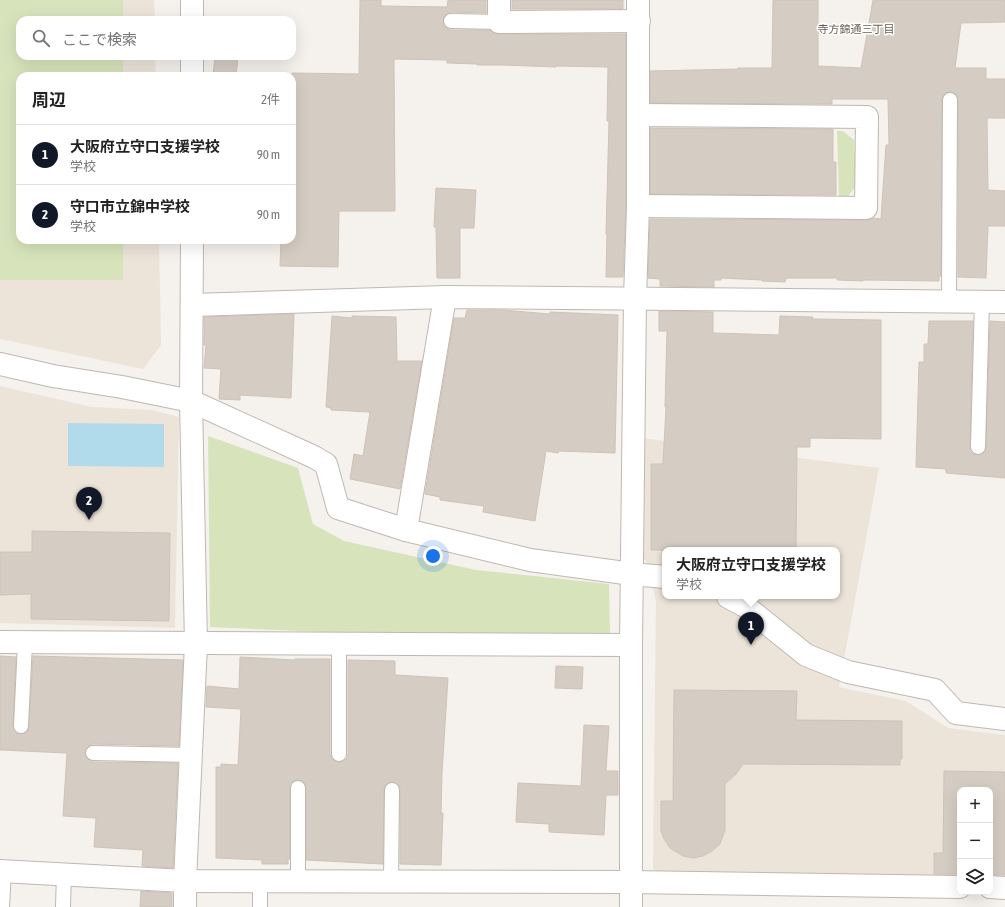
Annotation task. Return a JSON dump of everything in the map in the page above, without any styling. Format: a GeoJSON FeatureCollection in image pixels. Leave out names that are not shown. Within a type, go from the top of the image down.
{"type":"FeatureCollection","features":[{"type":"Feature","properties":{"kind":"street"},"geometry":{"type":"LineString","coordinates":[[192,0],[192,16]]}},
{"type":"Feature","properties":{"kind":"street"},"geometry":{"type":"LineString","coordinates":[[499,0],[499,22],[638,10],[638,206],[635,299],[631,645],[631,907]]}},
{"type":"Feature","properties":{"kind":"street"},"geometry":{"type":"LineString","coordinates":[[192,60],[192,72]]}},
{"type":"Feature","properties":{"kind":"street"},"geometry":{"type":"LineString","coordinates":[[638,206],[866,208],[867,140],[867,117],[639,115]]}},
{"type":"Feature","properties":{"kind":"street"},"geometry":{"type":"LineString","coordinates":[[186,907],[185,881],[196,644],[191,401],[192,244]]}},
{"type":"Feature","properties":{"kind":"street"},"geometry":{"type":"LineString","coordinates":[[406,530],[444,297]]}},
{"type":"Feature","properties":{"kind":"street"},"geometry":{"type":"LineString","coordinates":[[192,304],[444,297],[949,300],[1005,302]]}},
{"type":"Feature","properties":{"kind":"street"},"geometry":{"type":"LineString","coordinates":[[0,364],[53,376],[122,387],[191,401],[314,457],[326,464],[338,508],[373,521],[530,560],[662,577]]}},
{"type":"Feature","properties":{"kind":"street"},"geometry":{"type":"LineString","coordinates":[[732,599],[744,606],[806,655],[848,672],[934,690],[956,713],[1005,719]]}},
{"type":"Feature","properties":{"kind":"street"},"geometry":{"type":"LineString","coordinates":[[0,642],[339,645],[631,645]]}},
{"type":"Feature","properties":{"kind":"street"},"geometry":{"type":"LineString","coordinates":[[2,871],[185,881],[631,882],[957,887]]}},
{"type":"Feature","properties":{"kind":"street"},"geometry":{"type":"LineString","coordinates":[[993,887],[1005,888]]}},
{"type":"Feature","properties":{"kind":"lane"},"geometry":{"type":"LineString","coordinates":[[450,21],[499,22]]}},
{"type":"Feature","properties":{"kind":"lane"},"geometry":{"type":"LineString","coordinates":[[949,300],[950,100]]}},
{"type":"Feature","properties":{"kind":"lane"},"geometry":{"type":"LineString","coordinates":[[978,447],[982,301]]}},
{"type":"Feature","properties":{"kind":"lane"},"geometry":{"type":"LineString","coordinates":[[21,726],[25,642]]}},
{"type":"Feature","properties":{"kind":"lane"},"geometry":{"type":"LineString","coordinates":[[339,645],[339,754]]}},
{"type":"Feature","properties":{"kind":"lane"},"geometry":{"type":"LineString","coordinates":[[92,753],[191,755]]}},
{"type":"Feature","properties":{"kind":"lane"},"geometry":{"type":"LineString","coordinates":[[298,788],[298,881]]}},
{"type":"Feature","properties":{"kind":"lane"},"geometry":{"type":"LineString","coordinates":[[391,881],[392,790]]}},
{"type":"Feature","properties":{"kind":"lane"},"geometry":{"type":"LineString","coordinates":[[2,871],[2,907]]}},
{"type":"Feature","properties":{"kind":"lane"},"geometry":{"type":"LineString","coordinates":[[63,907],[64,874]]}},
{"type":"Feature","properties":{"kind":"lane"},"geometry":{"type":"LineString","coordinates":[[260,881],[260,907]]}},
{"type":"Feature","properties":{"kind":"shaded area"},"geometry":{"type":"Polygon","coordinates":[[[0,0],[154,0],[155,16],[16,16],[16,60],[155,60],[156,72],[16,72],[16,244],[159,244],[161,345],[143,369],[0,339],[0,0]]]}},
{"type":"Feature","properties":{"kind":"shaded area"},"geometry":{"type":"Polygon","coordinates":[[[0,386],[92,407],[152,410],[179,417],[175,628],[0,623],[0,386]]]}},
{"type":"Feature","properties":{"kind":"shaded area"},"geometry":{"type":"Polygon","coordinates":[[[641,438],[879,468],[839,687],[906,701],[948,728],[1005,735],[1005,884],[993,884],[993,787],[957,787],[957,883],[661,878],[653,868],[656,602],[648,564],[639,553],[641,438]]]}},
{"type":"Feature","properties":{"kind":"green space"},"geometry":{"type":"Polygon","coordinates":[[[0,0],[123,0],[123,16],[16,16],[16,60],[123,60],[123,72],[16,72],[16,244],[123,244],[123,280],[0,280],[0,0]]]}},
{"type":"Feature","properties":{"kind":"green space"},"geometry":{"type":"Polygon","coordinates":[[[837,131],[843,131],[854,140],[856,185],[847,198],[839,198],[837,131]]]}},
{"type":"Feature","properties":{"kind":"green space"},"geometry":{"type":"Polygon","coordinates":[[[208,436],[298,468],[313,524],[344,541],[476,570],[609,584],[610,633],[448,636],[210,627],[208,436]]]}},
{"type":"Feature","properties":{"kind":"water"},"geometry":{"type":"Polygon","coordinates":[[[68,423],[164,424],[164,467],[68,466],[68,423]]]}},
{"type":"Feature","properties":{"kind":"building"},"geometry":{"type":"Polygon","coordinates":[[[360,0],[381,0],[381,6],[447,7],[448,0],[486,0],[486,13],[451,12],[447,14],[444,17],[443,25],[451,30],[490,30],[493,33],[499,34],[626,34],[626,206],[623,277],[606,277],[609,121],[607,121],[608,67],[477,65],[447,63],[447,60],[394,59],[395,211],[339,211],[338,267],[280,266],[281,244],[296,244],[296,73],[359,74],[360,0]]]}},
{"type":"Feature","properties":{"kind":"building"},"geometry":{"type":"Polygon","coordinates":[[[512,0],[623,0],[623,9],[512,9],[512,0]]]}},
{"type":"Feature","properties":{"kind":"building"},"geometry":{"type":"Polygon","coordinates":[[[773,0],[818,0],[818,66],[861,68],[873,0],[1005,0],[1005,22],[961,23],[955,68],[986,68],[986,79],[1005,79],[1005,118],[987,118],[988,190],[1005,191],[1005,226],[988,226],[986,278],[958,277],[958,100],[957,95],[950,92],[945,93],[942,100],[941,276],[939,276],[939,281],[863,281],[837,280],[837,278],[786,278],[785,282],[721,278],[721,280],[714,280],[714,287],[660,286],[660,279],[648,278],[650,219],[881,219],[886,145],[889,145],[888,99],[832,99],[832,104],[650,103],[650,71],[772,68],[773,0]]]}},
{"type":"Feature","properties":{"kind":"building"},"geometry":{"type":"Polygon","coordinates":[[[215,60],[238,60],[236,72],[213,72],[215,60]]]}},
{"type":"Feature","properties":{"kind":"building"},"geometry":{"type":"Polygon","coordinates":[[[650,128],[833,129],[833,162],[836,162],[836,195],[650,194],[650,128]]]}},
{"type":"Feature","properties":{"kind":"building"},"geometry":{"type":"Polygon","coordinates":[[[436,188],[476,190],[474,228],[460,228],[460,278],[437,278],[436,227],[434,227],[436,188]]]}},
{"type":"Feature","properties":{"kind":"building"},"geometry":{"type":"Polygon","coordinates":[[[467,310],[502,310],[550,314],[550,312],[618,315],[615,453],[559,451],[558,453],[546,451],[535,521],[483,512],[484,506],[440,500],[440,497],[425,494],[454,318],[465,318],[467,310]]]}},
{"type":"Feature","properties":{"kind":"building"},"geometry":{"type":"Polygon","coordinates":[[[659,311],[713,312],[713,333],[779,335],[780,316],[813,317],[812,319],[881,320],[881,439],[810,438],[810,447],[797,447],[796,547],[662,547],[662,550],[651,550],[651,464],[663,464],[666,407],[667,331],[659,331],[659,311]]]}},
{"type":"Feature","properties":{"kind":"building"},"geometry":{"type":"Polygon","coordinates":[[[294,314],[291,398],[240,395],[240,400],[219,399],[221,369],[204,368],[206,345],[204,345],[204,317],[294,314]]]}},
{"type":"Feature","properties":{"kind":"building"},"geometry":{"type":"Polygon","coordinates":[[[332,316],[352,318],[352,316],[396,317],[397,361],[422,361],[400,489],[350,479],[354,454],[363,456],[370,412],[331,410],[331,408],[326,407],[332,316]]]}},
{"type":"Feature","properties":{"kind":"building"},"geometry":{"type":"Polygon","coordinates":[[[929,321],[973,321],[970,451],[973,454],[978,455],[985,452],[986,447],[990,321],[1005,322],[1005,478],[946,473],[946,469],[916,467],[919,362],[924,362],[924,344],[928,344],[929,321]]]}},
{"type":"Feature","properties":{"kind":"building"},"geometry":{"type":"Polygon","coordinates":[[[32,531],[170,533],[169,621],[31,619],[31,594],[0,595],[0,552],[32,552],[32,531]]]}},
{"type":"Feature","properties":{"kind":"building"},"geometry":{"type":"Polygon","coordinates":[[[0,656],[16,657],[13,730],[16,733],[21,734],[28,731],[29,726],[33,656],[183,660],[179,746],[93,744],[89,746],[85,752],[86,757],[93,762],[178,763],[173,868],[142,866],[143,850],[94,847],[96,818],[63,816],[67,753],[0,750],[0,656]]]}},
{"type":"Feature","properties":{"kind":"building"},"geometry":{"type":"Polygon","coordinates":[[[240,657],[295,660],[330,659],[330,754],[332,759],[339,762],[344,761],[348,754],[348,660],[395,661],[395,675],[448,678],[442,773],[441,813],[443,813],[441,865],[400,864],[400,790],[399,786],[392,782],[385,786],[384,790],[383,864],[306,860],[306,788],[305,783],[298,780],[293,781],[290,784],[290,859],[288,859],[288,864],[262,864],[262,860],[216,858],[216,767],[221,767],[221,764],[238,765],[241,709],[206,707],[207,686],[239,689],[240,657]]]}},
{"type":"Feature","properties":{"kind":"building"},"geometry":{"type":"Polygon","coordinates":[[[556,666],[583,667],[582,689],[555,688],[556,666]]]}},
{"type":"Feature","properties":{"kind":"building"},"geometry":{"type":"Polygon","coordinates":[[[674,690],[797,691],[796,720],[902,721],[902,759],[900,759],[900,765],[743,764],[736,774],[725,784],[725,830],[720,844],[703,856],[693,858],[683,856],[670,848],[661,831],[661,801],[673,801],[674,690]]]}},
{"type":"Feature","properties":{"kind":"building"},"geometry":{"type":"Polygon","coordinates":[[[584,725],[609,726],[606,771],[618,771],[618,795],[606,795],[604,835],[549,832],[549,824],[516,822],[518,783],[581,786],[584,725]]]}},
{"type":"Feature","properties":{"kind":"building"},"geometry":{"type":"Polygon","coordinates":[[[944,771],[1005,772],[1005,875],[993,874],[993,787],[957,787],[957,874],[934,874],[934,853],[943,853],[944,771]]]}},
{"type":"Feature","properties":{"kind":"building"},"geometry":{"type":"Polygon","coordinates":[[[141,891],[172,893],[172,907],[140,907],[141,891]]]}},
{"type":"Feature","properties":{"kind":"place","name":"守口市立錦中学校"},"geometry":{"type":"Point","coordinates":[89,520]}},
{"type":"Feature","properties":{"kind":"place","name":"大阪府立守口支援学校"},"geometry":{"type":"Point","coordinates":[751,645]}},
{"type":"Feature","properties":{"kind":"district","name":"寺方錦通三丁目"},"geometry":{"type":"Point","coordinates":[856,29]}}]}
